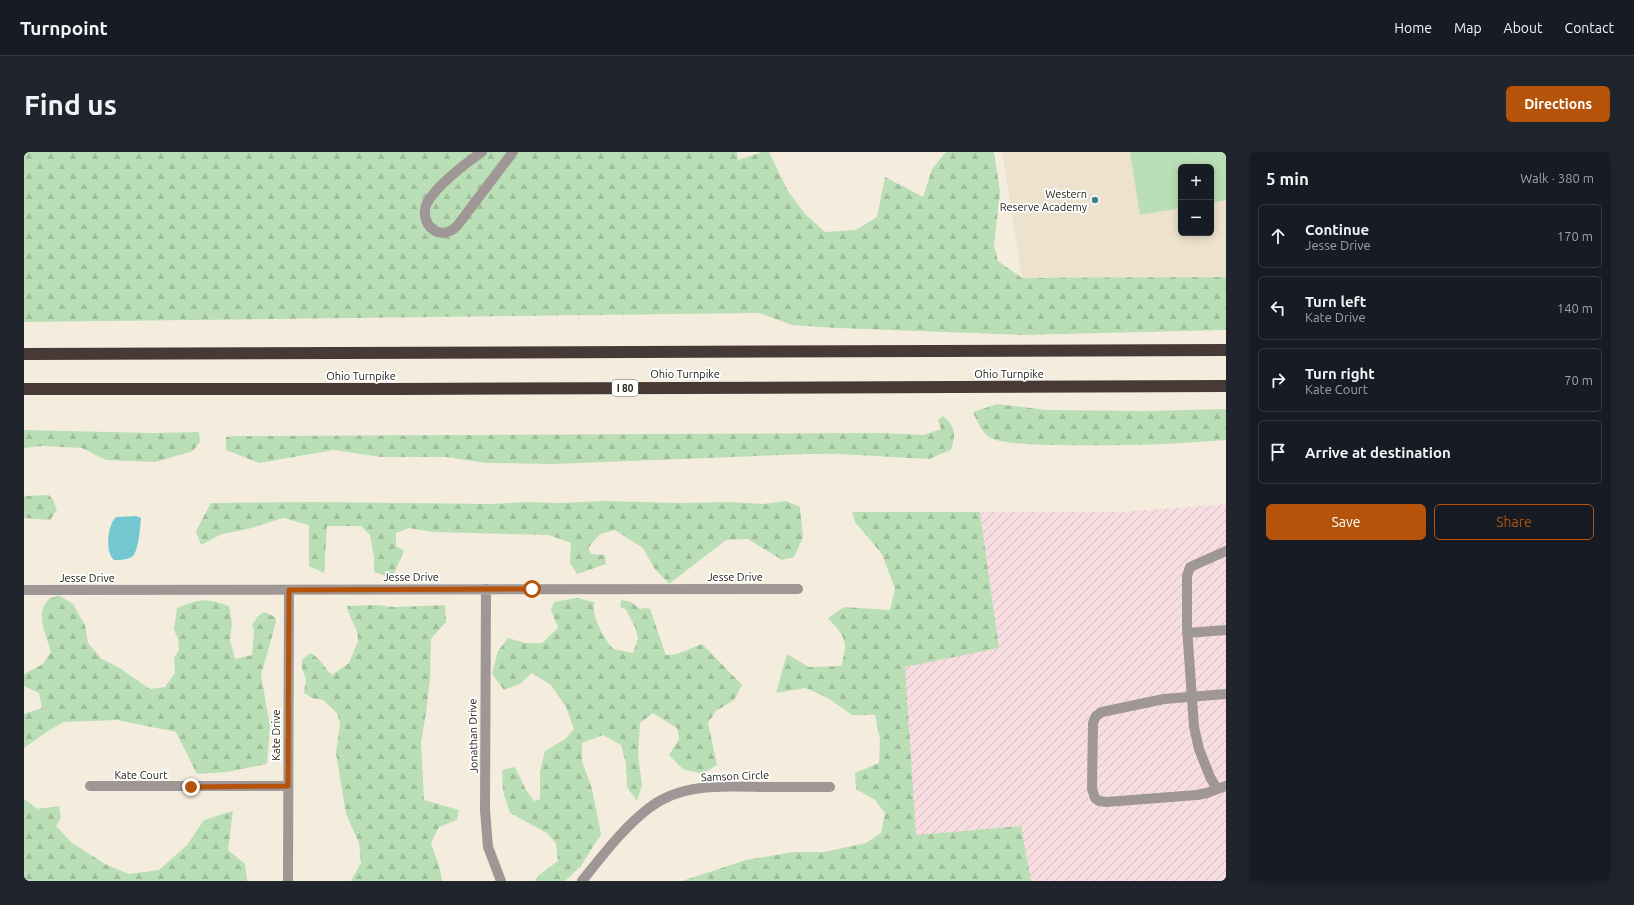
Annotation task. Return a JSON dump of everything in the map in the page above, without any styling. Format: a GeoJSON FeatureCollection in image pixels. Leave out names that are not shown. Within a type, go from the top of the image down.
{"type":"FeatureCollection","features":[{"type":"Feature","properties":{"kind":"highway","name":"Ohio Turnpike"},"geometry":{"type":"LineString","coordinates":[[24,354],[1226,350]]}},
{"type":"Feature","properties":{"kind":"highway","name":"Ohio Turnpike"},"geometry":{"type":"LineString","coordinates":[[24,389],[1226,386]]}},
{"type":"Feature","properties":{"kind":"street"},"geometry":{"type":"LineString","coordinates":[[482,152],[465,164],[436,191],[428,202],[425,210],[427,222],[436,232],[448,232],[457,226],[513,152]]}},
{"type":"Feature","properties":{"kind":"street"},"geometry":{"type":"LineString","coordinates":[[1226,551],[1190,567],[1187,581],[1187,632],[1191,697],[1194,727],[1199,749],[1210,777],[1221,788],[1197,795],[1106,802],[1099,801],[1095,798],[1093,794],[1093,723],[1096,716],[1102,712],[1150,702],[1191,697],[1226,694]]}},
{"type":"Feature","properties":{"kind":"street","name":"Jonathan Drive"},"geometry":{"type":"LineString","coordinates":[[486,589],[485,810],[488,847],[501,881]]}},
{"type":"Feature","properties":{"kind":"street","name":"Jesse Drive"},"geometry":{"type":"LineString","coordinates":[[24,590],[798,589]]}},
{"type":"Feature","properties":{"kind":"street","name":"Kate Drive"},"geometry":{"type":"LineString","coordinates":[[288,881],[289,590]]}},
{"type":"Feature","properties":{"kind":"street"},"geometry":{"type":"LineString","coordinates":[[1187,632],[1226,630]]}},
{"type":"Feature","properties":{"kind":"street","name":"Kate Court"},"geometry":{"type":"LineString","coordinates":[[90,786],[288,786]]}},
{"type":"Feature","properties":{"kind":"street","name":"Samson Circle"},"geometry":{"type":"LineString","coordinates":[[582,881],[624,830],[650,806],[672,796],[691,789],[716,786],[830,787]]}},
{"type":"Feature","properties":{"kind":"shaded area","name":"Western Reserve Academy"},"geometry":{"type":"Polygon","coordinates":[[[1002,152],[1226,152],[1226,282],[1022,278],[1002,152]]]}},
{"type":"Feature","properties":{"kind":"shaded area"},"geometry":{"type":"Polygon","coordinates":[[[1226,504],[1226,881],[1028,881],[1021,826],[916,836],[898,650],[999,647],[980,512],[1122,512],[1226,504]]]}},
{"type":"Feature","properties":{"kind":"green space"},"geometry":{"type":"Polygon","coordinates":[[[24,152],[737,152],[738,160],[762,152],[769,152],[788,191],[805,214],[825,232],[856,230],[877,217],[885,177],[923,197],[932,169],[946,152],[994,152],[1000,192],[994,245],[998,261],[1022,278],[1226,277],[1226,330],[1022,335],[792,325],[760,313],[24,322],[24,152]]]}},
{"type":"Feature","properties":{"kind":"green space"},"geometry":{"type":"Polygon","coordinates":[[[1130,152],[1226,152],[1226,200],[1214,202],[1214,164],[1178,164],[1178,209],[1140,215],[1130,152]]]}},
{"type":"Feature","properties":{"kind":"green space"},"geometry":{"type":"Polygon","coordinates":[[[997,404],[1047,410],[1148,411],[1226,409],[1226,440],[1117,445],[1046,445],[1010,443],[994,439],[986,435],[981,429],[973,412],[997,404]]]}},
{"type":"Feature","properties":{"kind":"green space"},"geometry":{"type":"Polygon","coordinates":[[[943,416],[953,427],[954,431],[954,439],[951,450],[929,459],[840,454],[805,454],[553,464],[486,463],[446,457],[381,457],[334,450],[259,463],[226,450],[226,437],[235,436],[883,433],[924,435],[941,429],[938,420],[943,416]]]}},
{"type":"Feature","properties":{"kind":"green space"},"geometry":{"type":"Polygon","coordinates":[[[24,430],[152,433],[199,432],[200,442],[193,451],[155,462],[106,460],[82,448],[43,446],[24,448],[24,430]]]}},
{"type":"Feature","properties":{"kind":"green space"},"geometry":{"type":"Polygon","coordinates":[[[49,495],[57,510],[50,520],[24,518],[24,496],[49,495]]]}},
{"type":"Feature","properties":{"kind":"green space"},"geometry":{"type":"Polygon","coordinates":[[[603,501],[680,503],[730,502],[763,504],[786,501],[800,507],[803,537],[794,557],[782,560],[748,539],[726,540],[669,584],[654,568],[643,548],[615,530],[600,534],[588,548],[591,554],[605,555],[606,564],[577,574],[570,563],[571,543],[549,535],[432,532],[409,528],[396,533],[396,546],[404,551],[392,578],[374,572],[374,557],[370,535],[361,526],[327,526],[324,573],[309,566],[309,525],[283,518],[248,529],[222,534],[201,545],[196,531],[211,503],[317,502],[491,504],[603,501]]]}},
{"type":"Feature","properties":{"kind":"green space"},"geometry":{"type":"Polygon","coordinates":[[[852,512],[980,512],[999,648],[905,667],[916,835],[1021,826],[1031,881],[682,881],[746,860],[794,852],[824,852],[866,843],[881,833],[885,813],[875,800],[856,789],[855,773],[879,763],[880,739],[875,715],[852,715],[828,698],[806,688],[776,693],[787,654],[809,667],[841,666],[845,651],[844,640],[842,635],[828,618],[844,607],[890,610],[895,589],[882,554],[855,522],[852,512]]]}},
{"type":"Feature","properties":{"kind":"green space"},"geometry":{"type":"Polygon","coordinates":[[[58,595],[73,604],[85,625],[88,643],[102,659],[118,667],[150,689],[165,687],[175,673],[174,658],[179,650],[178,639],[174,630],[177,608],[197,601],[208,601],[229,606],[232,623],[230,640],[235,659],[252,655],[254,631],[252,625],[258,616],[264,612],[275,617],[276,622],[261,675],[270,726],[267,764],[227,772],[197,774],[176,732],[117,720],[64,722],[24,748],[24,714],[42,708],[39,693],[24,686],[24,674],[43,664],[51,652],[43,626],[42,613],[48,600],[58,595]]]}},
{"type":"Feature","properties":{"kind":"green space"},"geometry":{"type":"Polygon","coordinates":[[[577,598],[594,602],[596,620],[602,633],[613,649],[633,653],[638,638],[635,627],[626,610],[620,607],[621,600],[631,602],[640,609],[650,609],[666,655],[680,653],[702,644],[742,685],[734,700],[716,711],[708,723],[717,765],[702,774],[683,769],[669,755],[679,739],[677,728],[653,713],[640,723],[638,755],[642,785],[637,801],[627,787],[626,763],[621,745],[603,735],[582,743],[582,761],[592,789],[601,834],[581,866],[565,881],[535,881],[539,875],[558,861],[556,843],[547,833],[510,813],[503,791],[502,770],[515,767],[526,790],[534,801],[540,799],[540,771],[545,751],[565,739],[574,729],[566,707],[551,685],[532,673],[520,684],[504,690],[492,674],[498,651],[508,638],[525,643],[542,643],[558,628],[551,610],[554,602],[577,598]]]}},
{"type":"Feature","properties":{"kind":"green space"},"geometry":{"type":"Polygon","coordinates":[[[375,605],[394,607],[445,605],[446,622],[431,639],[430,679],[421,742],[424,800],[459,810],[457,820],[439,827],[431,843],[440,869],[442,881],[351,881],[361,863],[359,843],[346,814],[336,753],[340,724],[337,713],[323,700],[312,698],[304,693],[306,679],[302,669],[302,660],[310,653],[320,660],[332,675],[349,663],[358,641],[357,631],[347,606],[375,605]]]}},
{"type":"Feature","properties":{"kind":"green space"},"geometry":{"type":"Polygon","coordinates":[[[24,799],[38,809],[59,806],[61,818],[56,826],[71,842],[105,864],[129,874],[159,870],[187,845],[204,820],[233,811],[228,850],[245,864],[247,881],[24,881],[24,799]]]}},
{"type":"Feature","properties":{"kind":"water"},"geometry":{"type":"Polygon","coordinates":[[[136,516],[141,518],[139,538],[135,553],[133,556],[124,560],[114,560],[109,551],[108,545],[109,532],[113,521],[116,517],[136,516]]]}},
{"type":"Feature","properties":{"kind":"place","name":"Western Reserve Academy"},"geometry":{"type":"Point","coordinates":[1095,200]}},
{"type":"Feature","properties":{"kind":"route"},"geometry":{"type":"LineString","coordinates":[[191,787],[288,786],[289,590],[532,589]]}}]}
